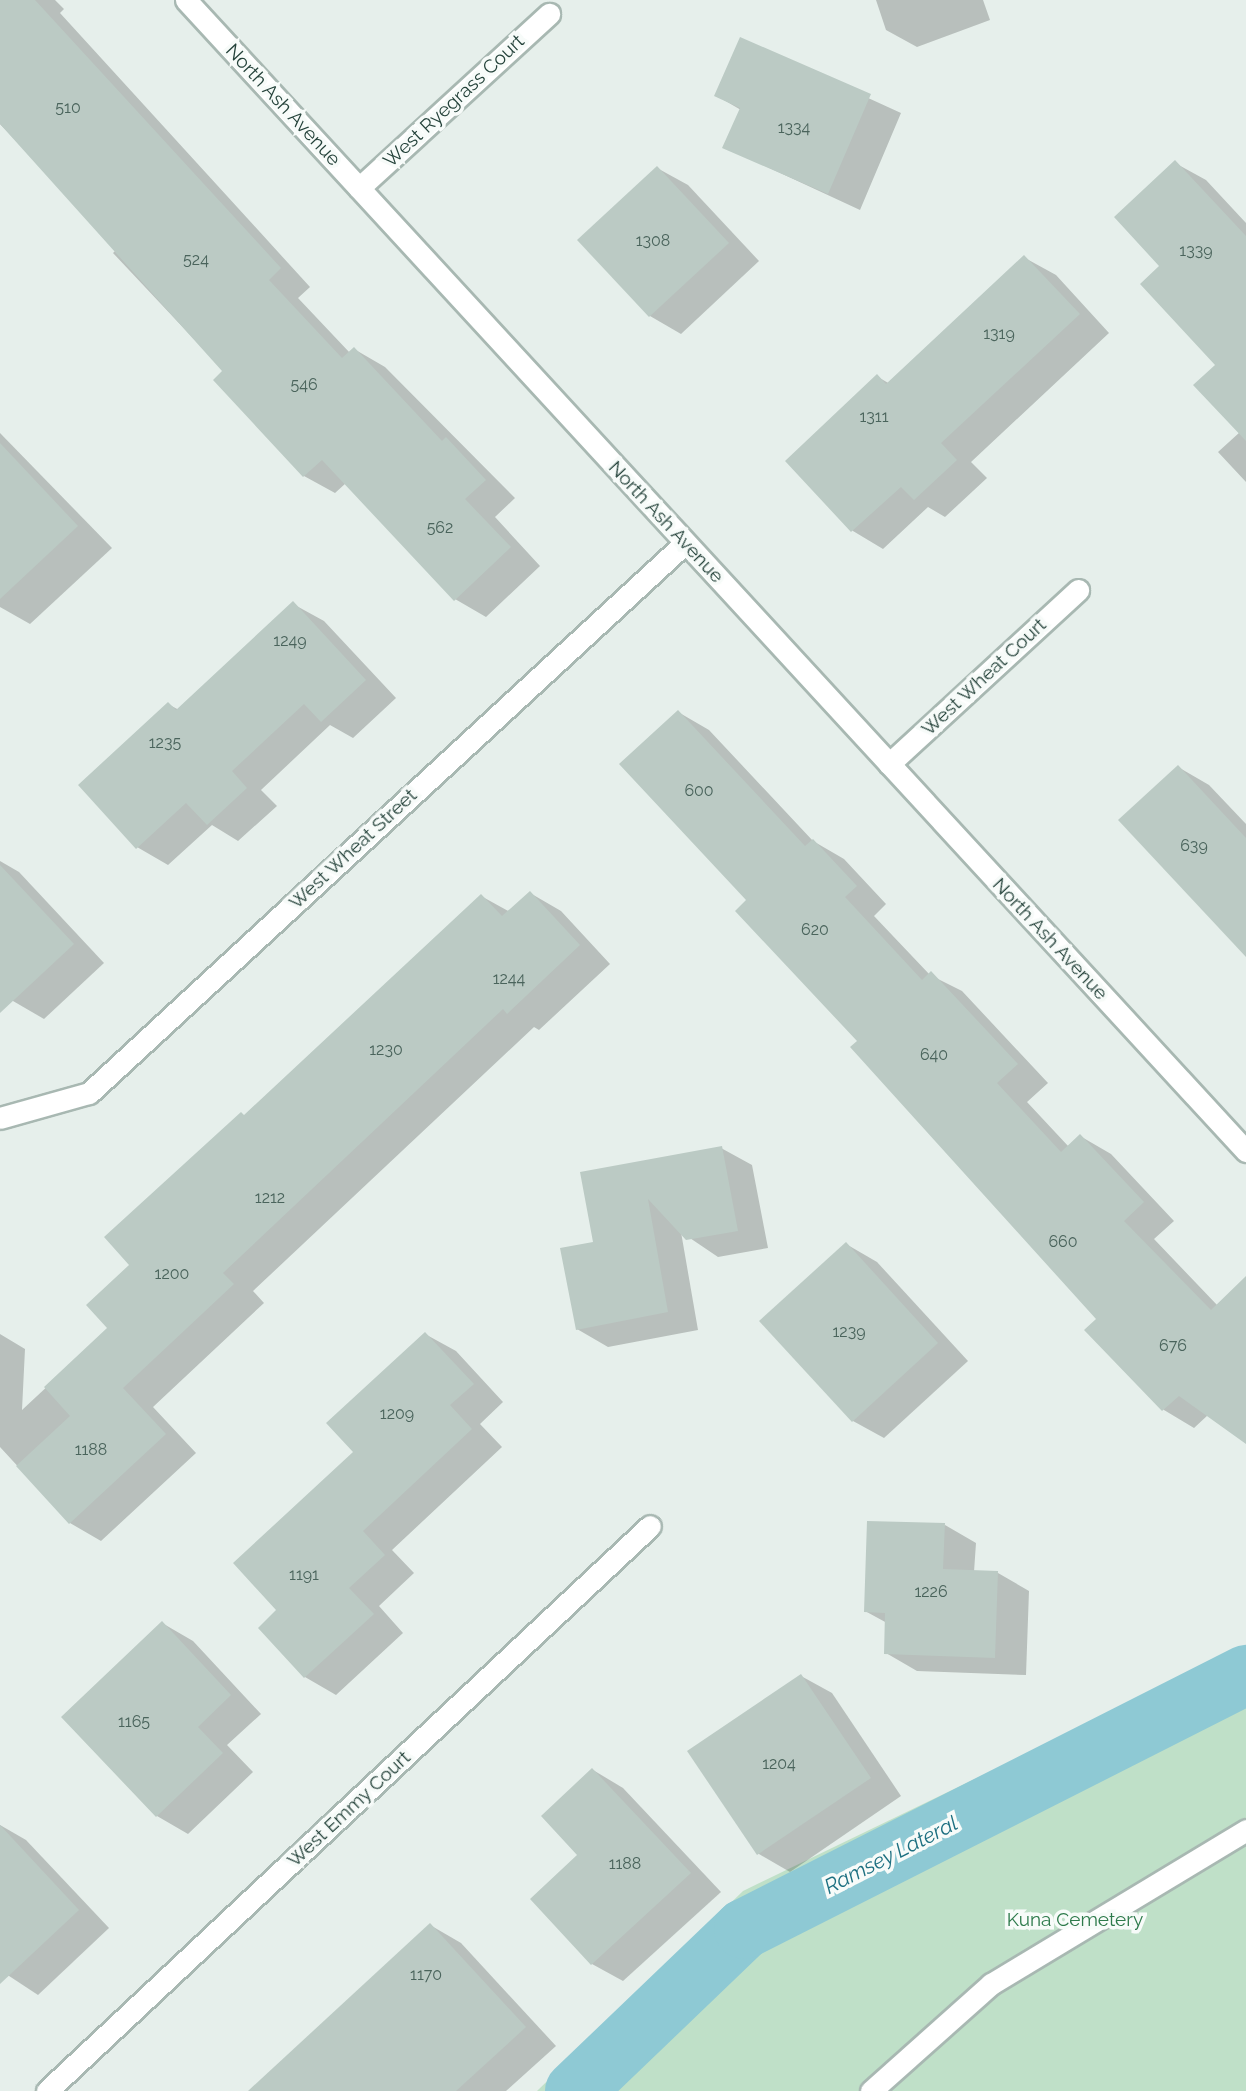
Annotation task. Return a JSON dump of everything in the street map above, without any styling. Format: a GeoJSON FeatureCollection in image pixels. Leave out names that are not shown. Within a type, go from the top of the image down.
{"type":"FeatureCollection","features":[{"type":"Feature","properties":{"kind":"street","name":"North Ash Avenue"},"geometry":{"type":"LineString","coordinates":[[186,0],[1246,1151]]}},
{"type":"Feature","properties":{"kind":"street","name":"West Ryegrass Court"},"geometry":{"type":"LineString","coordinates":[[359,188],[549,14]]}},
{"type":"Feature","properties":{"kind":"street","name":"West Wheat Street"},"geometry":{"type":"LineString","coordinates":[[0,1118],[89,1093],[685,543]]}},
{"type":"Feature","properties":{"kind":"street","name":"West Wheat Court"},"geometry":{"type":"LineString","coordinates":[[889,764],[1078,590]]}},
{"type":"Feature","properties":{"kind":"street","name":"West Emmy Court"},"geometry":{"type":"LineString","coordinates":[[47,2091],[650,1526]]}},
{"type":"Feature","properties":{"kind":"street"},"geometry":{"type":"LineString","coordinates":[[871,2091],[990,1984],[1208,1849],[1246,1830]]}},
{"type":"Feature","properties":{"kind":"green space","name":"Kuna Cemetery"},"geometry":{"type":"Polygon","coordinates":[[[1246,1648],[1246,2091],[537,2091],[743,1891],[1246,1648]]]}},
{"type":"Feature","properties":{"kind":"building"},"geometry":{"type":"Polygon","coordinates":[[[0,0],[35,0],[281,268],[269,280],[342,358],[354,347],[442,441],[446,437],[486,480],[465,499],[511,547],[454,601],[322,460],[303,477],[213,380],[222,371],[0,124],[0,0]]]}},
{"type":"Feature","properties":{"kind":"building"},"geometry":{"type":"Polygon","coordinates":[[[740,37],[871,94],[828,194],[722,148],[740,108],[714,96],[740,37]]]}},
{"type":"Feature","properties":{"kind":"building"},"geometry":{"type":"Polygon","coordinates":[[[1175,160],[1246,236],[1246,441],[1193,385],[1215,365],[1140,284],[1159,266],[1114,217],[1175,160]]]}},
{"type":"Feature","properties":{"kind":"building"},"geometry":{"type":"Polygon","coordinates":[[[657,166],[729,243],[649,317],[577,240],[657,166]]]}},
{"type":"Feature","properties":{"kind":"building"},"geometry":{"type":"Polygon","coordinates":[[[1024,255],[1080,314],[941,443],[957,460],[914,500],[901,487],[851,532],[785,461],[877,374],[886,384],[1024,255]]]}},
{"type":"Feature","properties":{"kind":"building"},"geometry":{"type":"Polygon","coordinates":[[[0,443],[78,526],[0,599],[0,443]]]}},
{"type":"Feature","properties":{"kind":"building"},"geometry":{"type":"Polygon","coordinates":[[[293,601],[366,680],[321,722],[304,704],[232,771],[247,788],[207,825],[186,803],[136,849],[78,785],[168,702],[176,710],[293,601]]]}},
{"type":"Feature","properties":{"kind":"building"},"geometry":{"type":"Polygon","coordinates":[[[678,710],[805,846],[813,839],[857,886],[845,897],[922,980],[931,971],[1018,1064],[997,1083],[1061,1152],[1080,1134],[1144,1202],[1124,1221],[1211,1310],[1246,1276],[1246,1444],[1179,1396],[1162,1411],[1084,1330],[1096,1319],[850,1047],[857,1041],[735,911],[746,900],[619,764],[678,710]]]}},
{"type":"Feature","properties":{"kind":"building"},"geometry":{"type":"Polygon","coordinates":[[[1178,765],[1246,838],[1246,957],[1118,820],[1178,765]]]}},
{"type":"Feature","properties":{"kind":"building"},"geometry":{"type":"Polygon","coordinates":[[[0,865],[74,944],[0,1013],[0,865]]]}},
{"type":"Feature","properties":{"kind":"building"},"geometry":{"type":"Polygon","coordinates":[[[530,891],[580,945],[507,1014],[503,1009],[223,1273],[234,1284],[123,1388],[166,1434],[69,1524],[16,1466],[70,1416],[44,1387],[107,1328],[86,1305],[129,1265],[104,1237],[241,1112],[244,1115],[481,894],[502,916],[530,891]]]}},
{"type":"Feature","properties":{"kind":"building"},"geometry":{"type":"Polygon","coordinates":[[[722,1146],[738,1231],[686,1240],[648,1199],[668,1312],[576,1330],[560,1248],[593,1242],[580,1172],[722,1146]]]}},
{"type":"Feature","properties":{"kind":"building"},"geometry":{"type":"Polygon","coordinates":[[[846,1242],[938,1343],[852,1422],[759,1321],[846,1242]]]}},
{"type":"Feature","properties":{"kind":"building"},"geometry":{"type":"Polygon","coordinates":[[[425,1332],[474,1384],[450,1405],[472,1429],[363,1531],[385,1555],[349,1588],[374,1614],[304,1678],[258,1628],[276,1610],[233,1563],[353,1452],[326,1423],[425,1332]]]}},
{"type":"Feature","properties":{"kind":"building"},"geometry":{"type":"Polygon","coordinates":[[[867,1521],[945,1523],[943,1569],[998,1571],[995,1658],[884,1654],[885,1613],[864,1612],[867,1521]]]}},
{"type":"Feature","properties":{"kind":"building"},"geometry":{"type":"Polygon","coordinates":[[[162,1621],[231,1695],[198,1727],[223,1753],[156,1817],[61,1717],[162,1621]]]}},
{"type":"Feature","properties":{"kind":"building"},"geometry":{"type":"Polygon","coordinates":[[[801,1674],[871,1778],[757,1855],[687,1751],[801,1674]]]}},
{"type":"Feature","properties":{"kind":"building"},"geometry":{"type":"Polygon","coordinates":[[[592,1768],[691,1873],[591,1965],[530,1899],[577,1855],[541,1816],[592,1768]]]}},
{"type":"Feature","properties":{"kind":"building"},"geometry":{"type":"Polygon","coordinates":[[[0,1825],[79,1910],[0,1984],[0,1825]]]}},
{"type":"Feature","properties":{"kind":"building"},"geometry":{"type":"Polygon","coordinates":[[[430,1923],[526,2027],[456,2091],[248,2091],[430,1923]]]}},
{"type":"Feature","properties":{"kind":"waterway","name":"Ramsey Lateral"},"geometry":{"type":"LineString","coordinates":[[575,2091],[744,1929],[1246,1675]]}}]}
